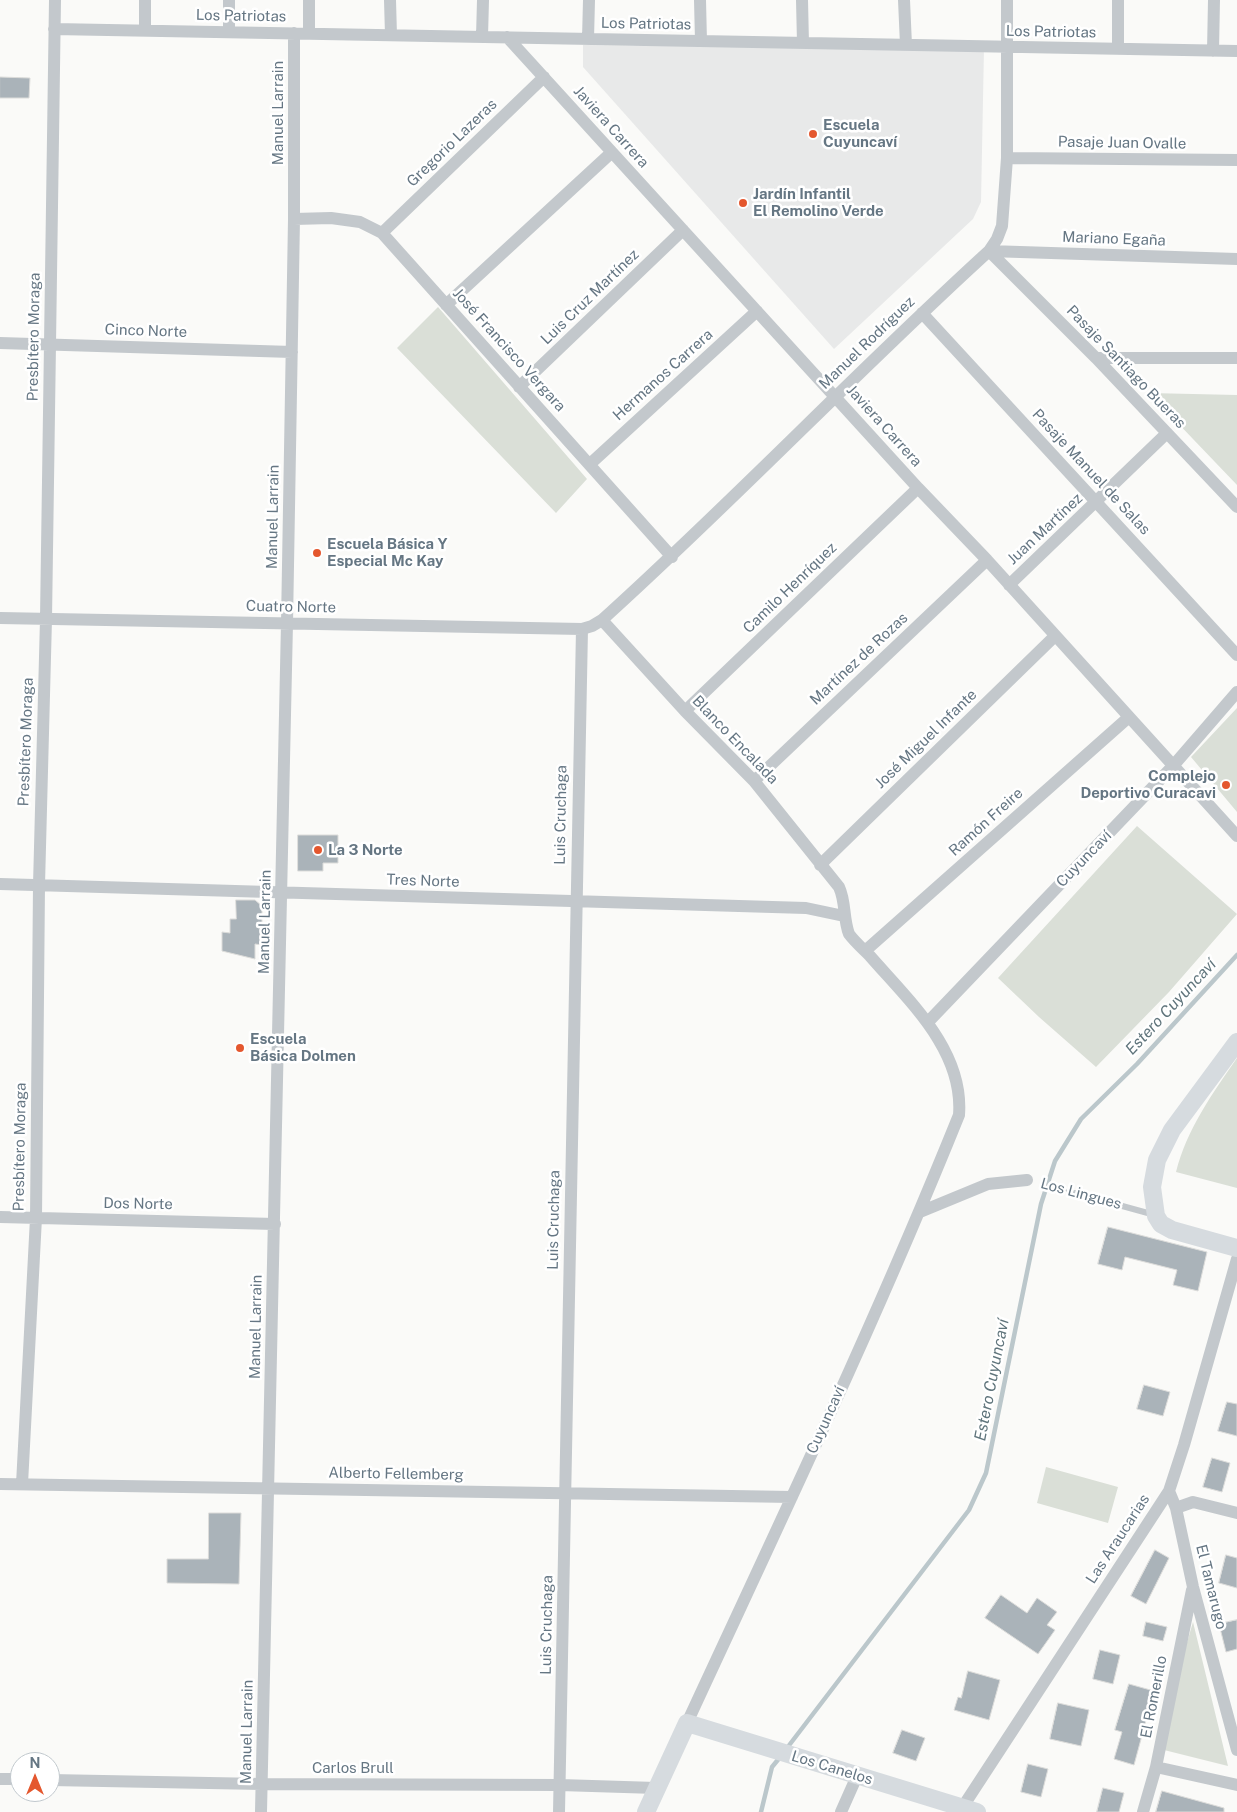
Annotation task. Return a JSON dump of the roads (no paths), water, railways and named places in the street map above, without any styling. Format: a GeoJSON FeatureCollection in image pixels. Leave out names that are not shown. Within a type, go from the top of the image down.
{"type":"FeatureCollection","features":[{"type":"Feature","properties":{"kind":"street","name":"Presbítero Moraga"},"geometry":{"type":"LineString","coordinates":[[22,1484],[36,1218],[38,885],[46,619],[55,0]]}},
{"type":"Feature","properties":{"kind":"street"},"geometry":{"type":"LineString","coordinates":[[145,0],[145,30]]}},
{"type":"Feature","properties":{"kind":"street"},"geometry":{"type":"LineString","coordinates":[[229,0],[229,32]]}},
{"type":"Feature","properties":{"kind":"street"},"geometry":{"type":"LineString","coordinates":[[309,0],[309,34]]}},
{"type":"Feature","properties":{"kind":"street"},"geometry":{"type":"LineString","coordinates":[[390,0],[391,35]]}},
{"type":"Feature","properties":{"kind":"street"},"geometry":{"type":"LineString","coordinates":[[482,37],[483,0]]}},
{"type":"Feature","properties":{"kind":"street"},"geometry":{"type":"LineString","coordinates":[[588,39],[589,0]]}},
{"type":"Feature","properties":{"kind":"street"},"geometry":{"type":"LineString","coordinates":[[700,0],[701,41]]}},
{"type":"Feature","properties":{"kind":"street"},"geometry":{"type":"LineString","coordinates":[[802,0],[803,43]]}},
{"type":"Feature","properties":{"kind":"street"},"geometry":{"type":"LineString","coordinates":[[904,0],[906,45]]}},
{"type":"Feature","properties":{"kind":"street","name":"Manuel Rodríguez"},"geometry":{"type":"LineString","coordinates":[[582,629],[602,620],[672,557],[834,397],[989,251],[997,239],[1002,226],[1006,158],[1007,0]]}},
{"type":"Feature","properties":{"kind":"street"},"geometry":{"type":"LineString","coordinates":[[1118,0],[1118,49]]}},
{"type":"Feature","properties":{"kind":"street"},"geometry":{"type":"LineString","coordinates":[[1213,51],[1214,0]]}},
{"type":"Feature","properties":{"kind":"street","name":"Los Patriotas"},"geometry":{"type":"LineString","coordinates":[[54,29],[1237,51]]}},
{"type":"Feature","properties":{"kind":"street","name":"Manuel Larrain"},"geometry":{"type":"LineString","coordinates":[[262,1812],[292,352],[294,33]]}},
{"type":"Feature","properties":{"kind":"street","name":"Javiera Carrera"},"geometry":{"type":"LineString","coordinates":[[507,38],[834,397],[987,560],[1237,836]]}},
{"type":"Feature","properties":{"kind":"street","name":"Gregorio Lazeras"},"geometry":{"type":"LineString","coordinates":[[382,233],[544,77]]}},
{"type":"Feature","properties":{"kind":"street"},"geometry":{"type":"LineString","coordinates":[[446,305],[611,152]]}},
{"type":"Feature","properties":{"kind":"street","name":"Pasaje Juan Ovalle"},"geometry":{"type":"LineString","coordinates":[[1006,158],[1237,160]]}},
{"type":"Feature","properties":{"kind":"street","name":"José Francisco Vergara"},"geometry":{"type":"LineString","coordinates":[[294,219],[331,218],[360,222],[382,233],[672,557]]}},
{"type":"Feature","properties":{"kind":"street","name":"Luis Cruz Martínez"},"geometry":{"type":"LineString","coordinates":[[519,387],[683,230]]}},
{"type":"Feature","properties":{"kind":"street","name":"Mariano Egaña"},"geometry":{"type":"LineString","coordinates":[[989,251],[1237,258]]}},
{"type":"Feature","properties":{"kind":"street","name":"Pasaje Santiago Bueras"},"geometry":{"type":"LineString","coordinates":[[989,251],[1096,358],[1237,507]]}},
{"type":"Feature","properties":{"kind":"street","name":"Hermanos Carrera"},"geometry":{"type":"LineString","coordinates":[[590,464],[757,311]]}},
{"type":"Feature","properties":{"kind":"street","name":"Pasaje Manuel de Salas"},"geometry":{"type":"LineString","coordinates":[[922,313],[1237,654]]}},
{"type":"Feature","properties":{"kind":"street","name":"Cinco Norte"},"geometry":{"type":"LineString","coordinates":[[0,343],[292,352]]}},
{"type":"Feature","properties":{"kind":"street"},"geometry":{"type":"LineString","coordinates":[[1096,358],[1237,358]]}},
{"type":"Feature","properties":{"kind":"street","name":"Juan Martínez"},"geometry":{"type":"LineString","coordinates":[[1009,585],[1167,433]]}},
{"type":"Feature","properties":{"kind":"street","name":"Camilo Henríquez"},"geometry":{"type":"LineString","coordinates":[[685,711],[918,488]]}},
{"type":"Feature","properties":{"kind":"street","name":"Martínez de Rozas"},"geometry":{"type":"LineString","coordinates":[[754,780],[987,560]]}},
{"type":"Feature","properties":{"kind":"street","name":"Cuatro Norte"},"geometry":{"type":"LineString","coordinates":[[0,618],[582,629]]}},
{"type":"Feature","properties":{"kind":"street","name":"Blanco Encalada"},"geometry":{"type":"LineString","coordinates":[[602,620],[685,711],[754,780],[839,887],[844,902],[844,916]]}},
{"type":"Feature","properties":{"kind":"street","name":"Luis Cruchaga"},"geometry":{"type":"LineString","coordinates":[[559,1812],[582,629]]}},
{"type":"Feature","properties":{"kind":"street","name":"José Miguel Infante"},"geometry":{"type":"LineString","coordinates":[[820,864],[1055,636]]}},
{"type":"Feature","properties":{"kind":"street","name":"Cuyuncaví"},"geometry":{"type":"LineString","coordinates":[[928,1022],[1173,766],[1237,692]]}},
{"type":"Feature","properties":{"kind":"street","name":"Ramón Freire"},"geometry":{"type":"LineString","coordinates":[[865,951],[1129,717]]}},
{"type":"Feature","properties":{"kind":"street","name":"Tres Norte"},"geometry":{"type":"LineString","coordinates":[[0,884],[806,908],[844,916]]}},
{"type":"Feature","properties":{"kind":"street","name":"Cuyuncaví"},"geometry":{"type":"LineString","coordinates":[[646,1812],[792,1497],[920,1212],[959,1115],[960,1104],[954,1075],[943,1049],[928,1022],[849,934],[844,916]]}},
{"type":"Feature","properties":{"kind":"street"},"geometry":{"type":"LineString","coordinates":[[1156,1216],[1152,1187],[1157,1160],[1172,1130],[1237,1042]]}},
{"type":"Feature","properties":{"kind":"street","name":"Los Lingues"},"geometry":{"type":"LineString","coordinates":[[920,1212],[988,1184],[1027,1180]]}},
{"type":"Feature","properties":{"kind":"street","name":"Los Lingues"},"geometry":{"type":"LineString","coordinates":[[1156,1216],[1161,1224],[1172,1230],[1237,1248]]}},
{"type":"Feature","properties":{"kind":"street","name":"Dos Norte"},"geometry":{"type":"LineString","coordinates":[[0,1217],[275,1224]]}},
{"type":"Feature","properties":{"kind":"street","name":"Las Araucarias"},"geometry":{"type":"LineString","coordinates":[[970,1810],[1168,1491],[1184,1445],[1237,1259]]}},
{"type":"Feature","properties":{"kind":"street","name":"Alberto Fellemberg"},"geometry":{"type":"LineString","coordinates":[[0,1484],[792,1497]]}},
{"type":"Feature","properties":{"kind":"street","name":"El Tamarugo"},"geometry":{"type":"LineString","coordinates":[[1168,1491],[1176,1508],[1192,1587],[1237,1750]]}},
{"type":"Feature","properties":{"kind":"street"},"geometry":{"type":"LineString","coordinates":[[1176,1508],[1193,1502],[1237,1513]]}},
{"type":"Feature","properties":{"kind":"street","name":"El Romerillo"},"geometry":{"type":"LineString","coordinates":[[1143,1812],[1156,1767],[1192,1587]]}},
{"type":"Feature","properties":{"kind":"street","name":"Los Canelos"},"geometry":{"type":"LineString","coordinates":[[687,1723],[970,1810]]}},
{"type":"Feature","properties":{"kind":"street"},"geometry":{"type":"LineString","coordinates":[[1156,1767],[1237,1785]]}},
{"type":"Feature","properties":{"kind":"street"},"geometry":{"type":"LineString","coordinates":[[841,1812],[857,1776]]}},
{"type":"Feature","properties":{"kind":"street","name":"Carlos Brull"},"geometry":{"type":"LineString","coordinates":[[60,1780],[262,1784],[560,1785],[656,1788]]}},
{"type":"Feature","properties":{"kind":"lane","name":"Los Lingues"},"geometry":{"type":"LineString","coordinates":[[1075,1193],[1156,1216]]}},
{"type":"Feature","properties":{"kind":"waterway","name":"Estero Cuyuncaví"},"geometry":{"type":"LineString","coordinates":[[787,1748],[969,1510],[986,1473],[1041,1204],[1055,1161],[1081,1119],[1137,1064],[1237,955]]}},
{"type":"Feature","properties":{"kind":"waterway","name":"Estero Cuyuncaví"},"geometry":{"type":"LineString","coordinates":[[761,1812],[772,1767],[781,1756]]}},
{"type":"Feature","properties":{"kind":"place","name":"Escuela Cuyuncaví"},"geometry":{"type":"Point","coordinates":[813,134]}},
{"type":"Feature","properties":{"kind":"place","name":"Jardín Infantil El Remolino Verde"},"geometry":{"type":"Point","coordinates":[743,203]}},
{"type":"Feature","properties":{"kind":"place","name":"Escuela Básica Y Especial Mc Kay"},"geometry":{"type":"Point","coordinates":[317,553]}},
{"type":"Feature","properties":{"kind":"place","name":"Complejo Deportivo Curacavi"},"geometry":{"type":"Point","coordinates":[1226,785]}},
{"type":"Feature","properties":{"kind":"place","name":"La 3 Norte"},"geometry":{"type":"Point","coordinates":[318,850]}},
{"type":"Feature","properties":{"kind":"place","name":"Escuela Básica Dolmen"},"geometry":{"type":"Point","coordinates":[240,1048]}}]}
